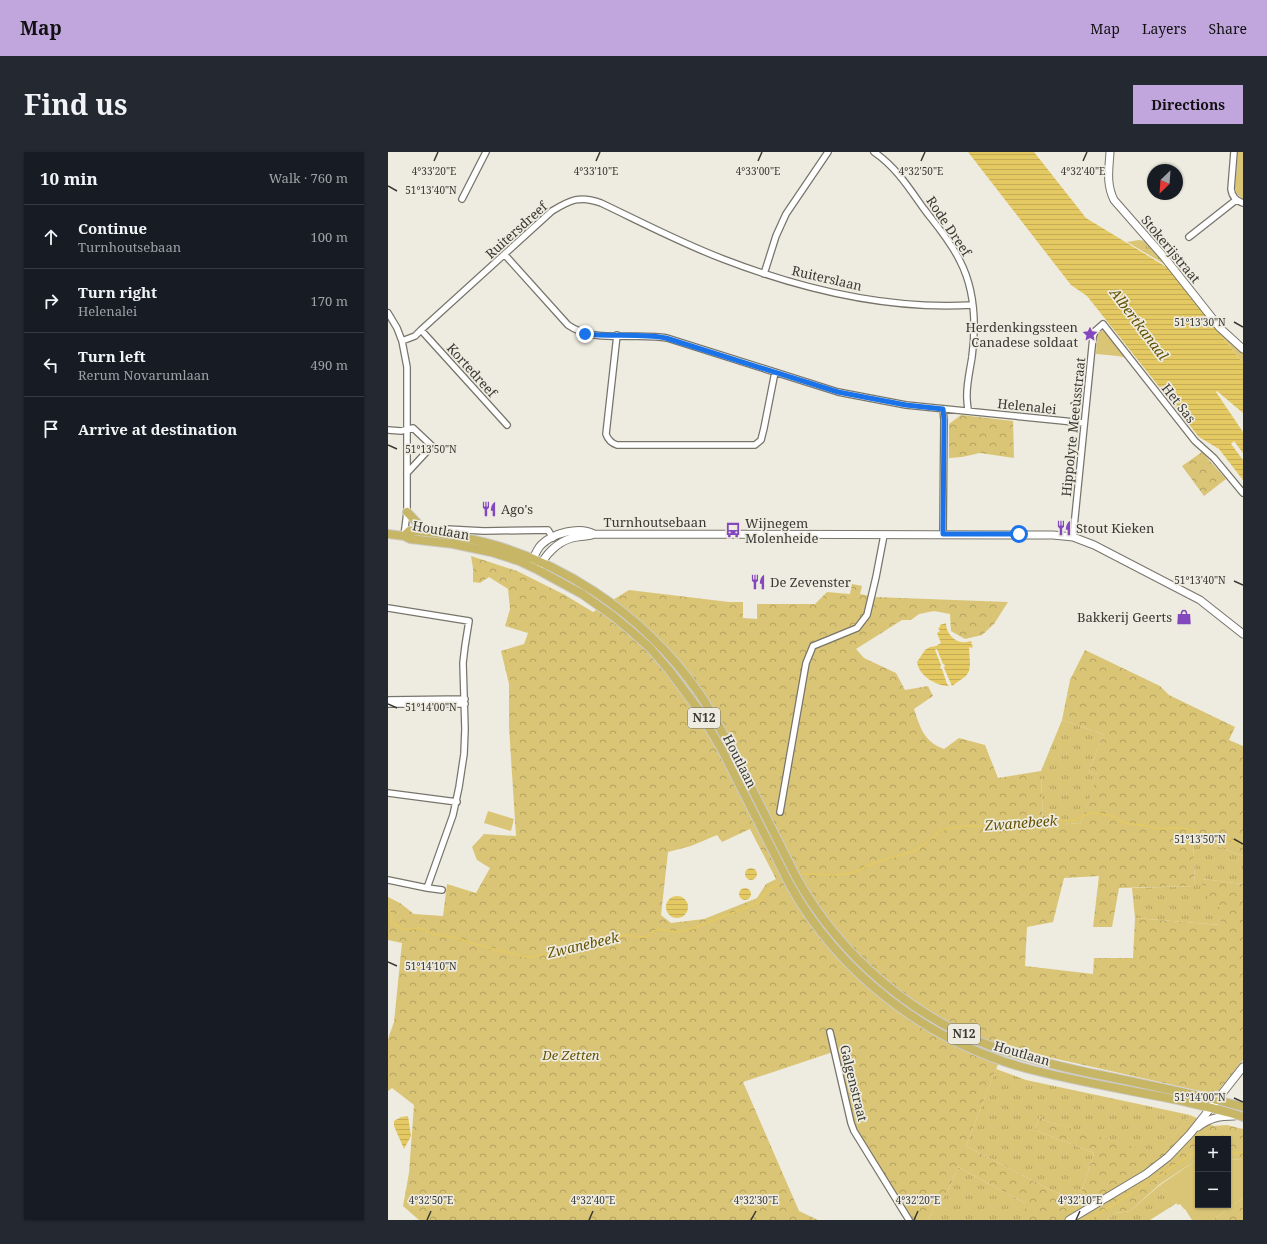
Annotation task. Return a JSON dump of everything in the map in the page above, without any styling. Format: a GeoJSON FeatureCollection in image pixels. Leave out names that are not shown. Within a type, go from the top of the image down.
{"type":"FeatureCollection","features":[{"type":"Feature","properties":{"kind":"main road","name":"Stokerijstraat"},"geometry":{"type":"LineString","coordinates":[[1110,152],[1108,182],[1110,192],[1114,200],[1164,257],[1220,328],[1243,348]]}},
{"type":"Feature","properties":{"kind":"main road"},"geometry":{"type":"LineString","coordinates":[[407,512],[425,531]]}},
{"type":"Feature","properties":{"kind":"main road","name":"Houtlaan"},"geometry":{"type":"LineString","coordinates":[[396,535],[409,531],[425,531],[486,542],[577,581],[606,600],[656,641],[699,693],[718,725],[808,898],[821,917],[843,944],[884,984],[899,996],[953,1029],[997,1049],[1046,1063],[1243,1107]]}},
{"type":"Feature","properties":{"kind":"main road","name":"Turnhoutsebaan"},"geometry":{"type":"LineString","coordinates":[[536,564],[542,544],[553,538],[574,531],[588,531],[594,534]]}},
{"type":"Feature","properties":{"kind":"main road","name":"Turnhoutsebaan"},"geometry":{"type":"LineString","coordinates":[[536,564],[558,545],[571,539],[594,534],[1053,535],[1073,537],[1094,545],[1200,600],[1243,633]]}},
{"type":"Feature","properties":{"kind":"main road","name":"Houtlaan"},"geometry":{"type":"LineString","coordinates":[[396,535],[410,539],[453,544],[536,564],[582,594],[612,616],[650,648],[690,697],[714,737],[800,903],[813,922],[841,955],[865,979],[911,1015],[928,1026],[968,1047],[994,1058],[1027,1068],[1241,1116]]}},
{"type":"Feature","properties":{"kind":"main road"},"geometry":{"type":"LineString","coordinates":[[553,538],[558,545]]}},
{"type":"Feature","properties":{"kind":"main road"},"geometry":{"type":"LineString","coordinates":[[1069,1220],[1146,1174],[1168,1157],[1190,1134],[1243,1066]]}},
{"type":"Feature","properties":{"kind":"main road"},"geometry":{"type":"LineString","coordinates":[[1190,1134],[1212,1118],[1241,1116]]}},
{"type":"Feature","properties":{"kind":"street"},"geometry":{"type":"LineString","coordinates":[[462,199],[486,152]]}},
{"type":"Feature","properties":{"kind":"street"},"geometry":{"type":"LineString","coordinates":[[764,274],[776,236],[786,214],[828,152]]}},
{"type":"Feature","properties":{"kind":"street","name":"Rode Dreef"},"geometry":{"type":"LineString","coordinates":[[874,152],[897,171],[952,247],[966,276],[972,305],[973,340],[965,411]]}},
{"type":"Feature","properties":{"kind":"street"},"geometry":{"type":"LineString","coordinates":[[1234,152],[1231,189],[1236,200],[1243,203]]}},
{"type":"Feature","properties":{"kind":"street","name":"Ruitersdreef"},"geometry":{"type":"LineString","coordinates":[[402,341],[414,336],[552,211],[571,200],[580,198],[590,199],[683,241]]}},
{"type":"Feature","properties":{"kind":"street"},"geometry":{"type":"LineString","coordinates":[[1189,237],[1236,200]]}},
{"type":"Feature","properties":{"kind":"street","name":"Ruiterslaan"},"geometry":{"type":"LineString","coordinates":[[683,241],[721,258],[764,274],[817,288],[893,303],[953,306],[972,305]]}},
{"type":"Feature","properties":{"kind":"street","name":"Helenalei"},"geometry":{"type":"LineString","coordinates":[[505,255],[568,325],[576,331],[585,334],[600,336],[652,335],[666,338],[838,392],[906,405],[1084,423]]}},
{"type":"Feature","properties":{"kind":"street"},"geometry":{"type":"LineString","coordinates":[[388,313],[397,328],[402,341],[407,367],[407,512],[396,535]]}},
{"type":"Feature","properties":{"kind":"street","name":"Hippolyte Meeùsstraat"},"geometry":{"type":"LineString","coordinates":[[1073,537],[1093,337],[1095,330],[1103,324]]}},
{"type":"Feature","properties":{"kind":"street","name":"Het Sas"},"geometry":{"type":"LineString","coordinates":[[1103,324],[1195,441],[1214,458],[1243,493]]}},
{"type":"Feature","properties":{"kind":"street","name":"Kortedreef"},"geometry":{"type":"LineString","coordinates":[[421,330],[507,425]]}},
{"type":"Feature","properties":{"kind":"street"},"geometry":{"type":"LineString","coordinates":[[617,335],[606,434],[612,443],[617,445],[755,445],[761,440],[775,372]]}},
{"type":"Feature","properties":{"kind":"street"},"geometry":{"type":"LineString","coordinates":[[943,534],[945,409]]}},
{"type":"Feature","properties":{"kind":"street"},"geometry":{"type":"LineString","coordinates":[[388,430],[413,428],[432,446],[407,473]]}},
{"type":"Feature","properties":{"kind":"street"},"geometry":{"type":"LineString","coordinates":[[446,528],[484,531],[548,530],[553,538]]}},
{"type":"Feature","properties":{"kind":"street"},"geometry":{"type":"LineString","coordinates":[[780,812],[806,663],[810,652],[813,646],[857,628],[867,615],[884,535]]}},
{"type":"Feature","properties":{"kind":"street"},"geometry":{"type":"LineString","coordinates":[[388,609],[470,621],[463,663],[465,701],[464,754],[457,802],[427,888]]}},
{"type":"Feature","properties":{"kind":"street"},"geometry":{"type":"LineString","coordinates":[[388,700],[411,702]]}},
{"type":"Feature","properties":{"kind":"street"},"geometry":{"type":"LineString","coordinates":[[388,704],[465,701]]}},
{"type":"Feature","properties":{"kind":"street"},"geometry":{"type":"LineString","coordinates":[[388,793],[457,802]]}},
{"type":"Feature","properties":{"kind":"street"},"geometry":{"type":"LineString","coordinates":[[388,880],[442,890]]}},
{"type":"Feature","properties":{"kind":"street","name":"Galgenstraat"},"geometry":{"type":"LineString","coordinates":[[830,1032],[854,1131],[908,1220]]}},
{"type":"Feature","properties":{"kind":"green space"},"geometry":{"type":"Polygon","coordinates":[[[1238,152],[1243,152],[1243,199],[1237,194],[1235,188],[1238,152]]]}},
{"type":"Feature","properties":{"kind":"green space"},"geometry":{"type":"Polygon","coordinates":[[[1139,240],[1145,241],[1166,265],[1127,242],[1139,240]]]}},
{"type":"Feature","properties":{"kind":"green space"},"geometry":{"type":"Polygon","coordinates":[[[1104,330],[1128,358],[1096,354],[1097,335],[1104,330]]]}},
{"type":"Feature","properties":{"kind":"green space"},"geometry":{"type":"Polygon","coordinates":[[[1217,330],[1243,353],[1243,363],[1217,330]]]}},
{"type":"Feature","properties":{"kind":"green space"},"geometry":{"type":"Polygon","coordinates":[[[961,415],[1013,421],[1014,458],[980,453],[949,458],[949,424],[961,415]]]}},
{"type":"Feature","properties":{"kind":"green space"},"geometry":{"type":"Polygon","coordinates":[[[1202,452],[1226,479],[1204,496],[1182,466],[1202,452]]]}},
{"type":"Feature","properties":{"kind":"green space","name":"De Zetten"},"geometry":{"type":"Polygon","coordinates":[[[471,556],[517,571],[565,595],[593,612],[629,590],[729,602],[743,602],[743,618],[757,619],[757,604],[815,604],[827,592],[850,594],[852,584],[862,586],[860,594],[875,597],[1008,602],[994,624],[982,635],[965,639],[951,631],[950,614],[934,611],[919,614],[911,620],[902,620],[856,649],[864,658],[896,673],[905,690],[928,686],[933,696],[914,709],[918,722],[927,738],[937,746],[944,749],[959,738],[985,745],[998,778],[1041,771],[1043,823],[1080,824],[1098,774],[1089,772],[1103,734],[1062,720],[1070,680],[1085,650],[1160,686],[1169,695],[1235,727],[1229,740],[1243,746],[1243,856],[1193,837],[1195,886],[1119,888],[1112,927],[1093,927],[1099,876],[1064,878],[1053,922],[1027,927],[1025,966],[1093,974],[1094,958],[1133,958],[1135,918],[1221,925],[1219,907],[1209,905],[1207,893],[1213,888],[1201,884],[1202,879],[1243,884],[1243,1060],[1218,1091],[1209,1093],[1048,1057],[1006,1044],[966,1146],[1047,1188],[1078,1202],[1094,1153],[1035,1130],[1040,1116],[1043,1120],[1159,1154],[1190,1115],[1214,1126],[1227,1125],[1243,1129],[1243,1160],[1231,1159],[1231,1136],[1195,1136],[1195,1161],[1160,1184],[1130,1211],[1115,1213],[1107,1220],[1025,1220],[1025,1203],[958,1167],[949,1189],[927,1220],[912,1220],[857,1131],[853,1122],[836,1051],[743,1082],[799,1211],[818,1220],[419,1220],[403,1206],[409,1173],[414,1105],[392,1088],[388,1091],[388,1039],[394,1022],[402,943],[388,940],[388,897],[400,903],[414,914],[443,916],[447,884],[476,893],[490,868],[477,860],[472,847],[484,834],[516,836],[509,727],[509,684],[501,651],[524,644],[528,633],[505,626],[510,609],[508,589],[489,577],[480,583],[473,582],[471,556]],[[750,829],[722,842],[717,835],[691,846],[668,852],[661,915],[671,923],[704,919],[757,898],[766,884],[776,879],[750,829]]]}},
{"type":"Feature","properties":{"kind":"green space"},"geometry":{"type":"Polygon","coordinates":[[[1062,720],[1103,734],[1089,772],[1099,774],[1080,824],[1043,823],[1041,771],[1062,720]]]}},
{"type":"Feature","properties":{"kind":"green space"},"geometry":{"type":"Polygon","coordinates":[[[488,811],[514,819],[511,831],[484,823],[488,811]]]}},
{"type":"Feature","properties":{"kind":"green space"},"geometry":{"type":"Polygon","coordinates":[[[1193,837],[1243,856],[1243,884],[1202,879],[1213,888],[1220,907],[1221,925],[1135,918],[1132,888],[1195,886],[1193,837]]]}},
{"type":"Feature","properties":{"kind":"green space"},"geometry":{"type":"Polygon","coordinates":[[[996,1069],[1026,1080],[1190,1115],[1159,1155],[1043,1120],[1040,1116],[1035,1130],[1094,1153],[1078,1202],[1047,1188],[966,1146],[996,1069]]]}},
{"type":"Feature","properties":{"kind":"green space"},"geometry":{"type":"Polygon","coordinates":[[[1231,1159],[1243,1160],[1243,1198],[1231,1207],[1231,1159]]]}},
{"type":"Feature","properties":{"kind":"green space"},"geometry":{"type":"Polygon","coordinates":[[[1195,1161],[1195,1208],[1229,1208],[1213,1220],[1192,1220],[1185,1209],[1180,1204],[1178,1205],[1160,1185],[1195,1161]]]}},
{"type":"Feature","properties":{"kind":"green space"},"geometry":{"type":"Polygon","coordinates":[[[958,1167],[1025,1203],[1025,1220],[927,1220],[949,1189],[958,1167]]]}},
{"type":"Feature","properties":{"kind":"green space"},"geometry":{"type":"Polygon","coordinates":[[[1160,1185],[1177,1203],[1150,1220],[1107,1220],[1115,1213],[1130,1211],[1160,1185]]]}},
{"type":"Feature","properties":{"kind":"green space"},"geometry":{"type":"Polygon","coordinates":[[[1243,1198],[1243,1220],[1213,1220],[1231,1208],[1243,1198]]]}},
{"type":"Feature","properties":{"kind":"water","name":"Albertkanaal"},"geometry":{"type":"Polygon","coordinates":[[[968,152],[1034,152],[1086,218],[1168,268],[1243,363],[1243,413],[1217,391],[1216,392],[1243,432],[1243,453],[1234,441],[1231,444],[1243,460],[1243,480],[1219,449],[1199,437],[1087,296],[1071,285],[968,152]]]}},
{"type":"Feature","properties":{"kind":"water"},"geometry":{"type":"Polygon","coordinates":[[[946,623],[948,632],[957,641],[970,641],[973,645],[972,648],[969,647],[969,671],[966,676],[952,686],[944,668],[945,665],[943,664],[937,649],[935,650],[941,665],[940,668],[942,669],[949,686],[944,686],[934,682],[925,676],[918,667],[917,662],[925,650],[941,643],[937,633],[940,631],[938,628],[940,625],[946,623]]]}},
{"type":"Feature","properties":{"kind":"water"},"geometry":{"type":"Polygon","coordinates":[[[749,868],[753,868],[757,874],[753,880],[749,880],[745,876],[745,872],[749,868]]]}},
{"type":"Feature","properties":{"kind":"water"},"geometry":{"type":"Polygon","coordinates":[[[743,888],[747,888],[751,894],[747,900],[743,900],[739,896],[739,892],[743,888]]]}},
{"type":"Feature","properties":{"kind":"water"},"geometry":{"type":"Polygon","coordinates":[[[677,896],[685,899],[688,907],[685,915],[677,918],[669,915],[666,907],[669,899],[677,896]]]}},
{"type":"Feature","properties":{"kind":"water"},"geometry":{"type":"Polygon","coordinates":[[[408,1116],[411,1136],[404,1149],[394,1126],[394,1121],[401,1117],[408,1116]]]}},
{"type":"Feature","properties":{"kind":"waterway","name":"Zwanebeek"},"geometry":{"type":"LineString","coordinates":[[801,874],[837,875],[852,873],[874,863],[917,850],[942,830],[965,826],[1013,826],[1057,819],[1073,821],[1092,812],[1116,817],[1123,823],[1148,826],[1157,829],[1179,828],[1193,830],[1203,836],[1228,839],[1243,844]]}},
{"type":"Feature","properties":{"kind":"waterway","name":"Zwanebeek"},"geometry":{"type":"LineString","coordinates":[[388,912],[390,912],[392,916],[391,922],[404,930],[418,928],[423,929],[433,934],[460,939],[526,957],[531,957],[590,944],[607,942],[624,935],[642,937],[648,936],[654,931],[661,929],[675,932],[691,929],[759,902],[769,889],[777,885]]}},
{"type":"Feature","properties":{"kind":"waterway"},"geometry":{"type":"LineString","coordinates":[[1138,1190],[1195,1152]]}},
{"type":"Feature","properties":{"kind":"waterway"},"geometry":{"type":"LineString","coordinates":[[1231,1152],[1243,1153]]}},
{"type":"Feature","properties":{"kind":"waterway"},"geometry":{"type":"LineString","coordinates":[[1088,1220],[1132,1193]]}},
{"type":"Feature","properties":{"kind":"place","name":"Herdenkingssteen Canadese soldaat"},"geometry":{"type":"Point","coordinates":[1090,334]}},
{"type":"Feature","properties":{"kind":"place","name":"Ago's"},"geometry":{"type":"Point","coordinates":[489,509]}},
{"type":"Feature","properties":{"kind":"place","name":"Stout Kieken"},"geometry":{"type":"Point","coordinates":[1064,528]}},
{"type":"Feature","properties":{"kind":"place","name":"Wijnegem Molenheide"},"geometry":{"type":"Point","coordinates":[733,530]}},
{"type":"Feature","properties":{"kind":"place","name":"De Zevenster"},"geometry":{"type":"Point","coordinates":[758,582]}},
{"type":"Feature","properties":{"kind":"place","name":"Bakkerij Geerts"},"geometry":{"type":"Point","coordinates":[1184,617]}},
{"type":"Feature","properties":{"kind":"route"},"geometry":{"type":"LineString","coordinates":[[585,334],[600,336],[652,335],[682,342],[821,388],[906,405],[943,409],[943,534],[1019,534]]}}]}
